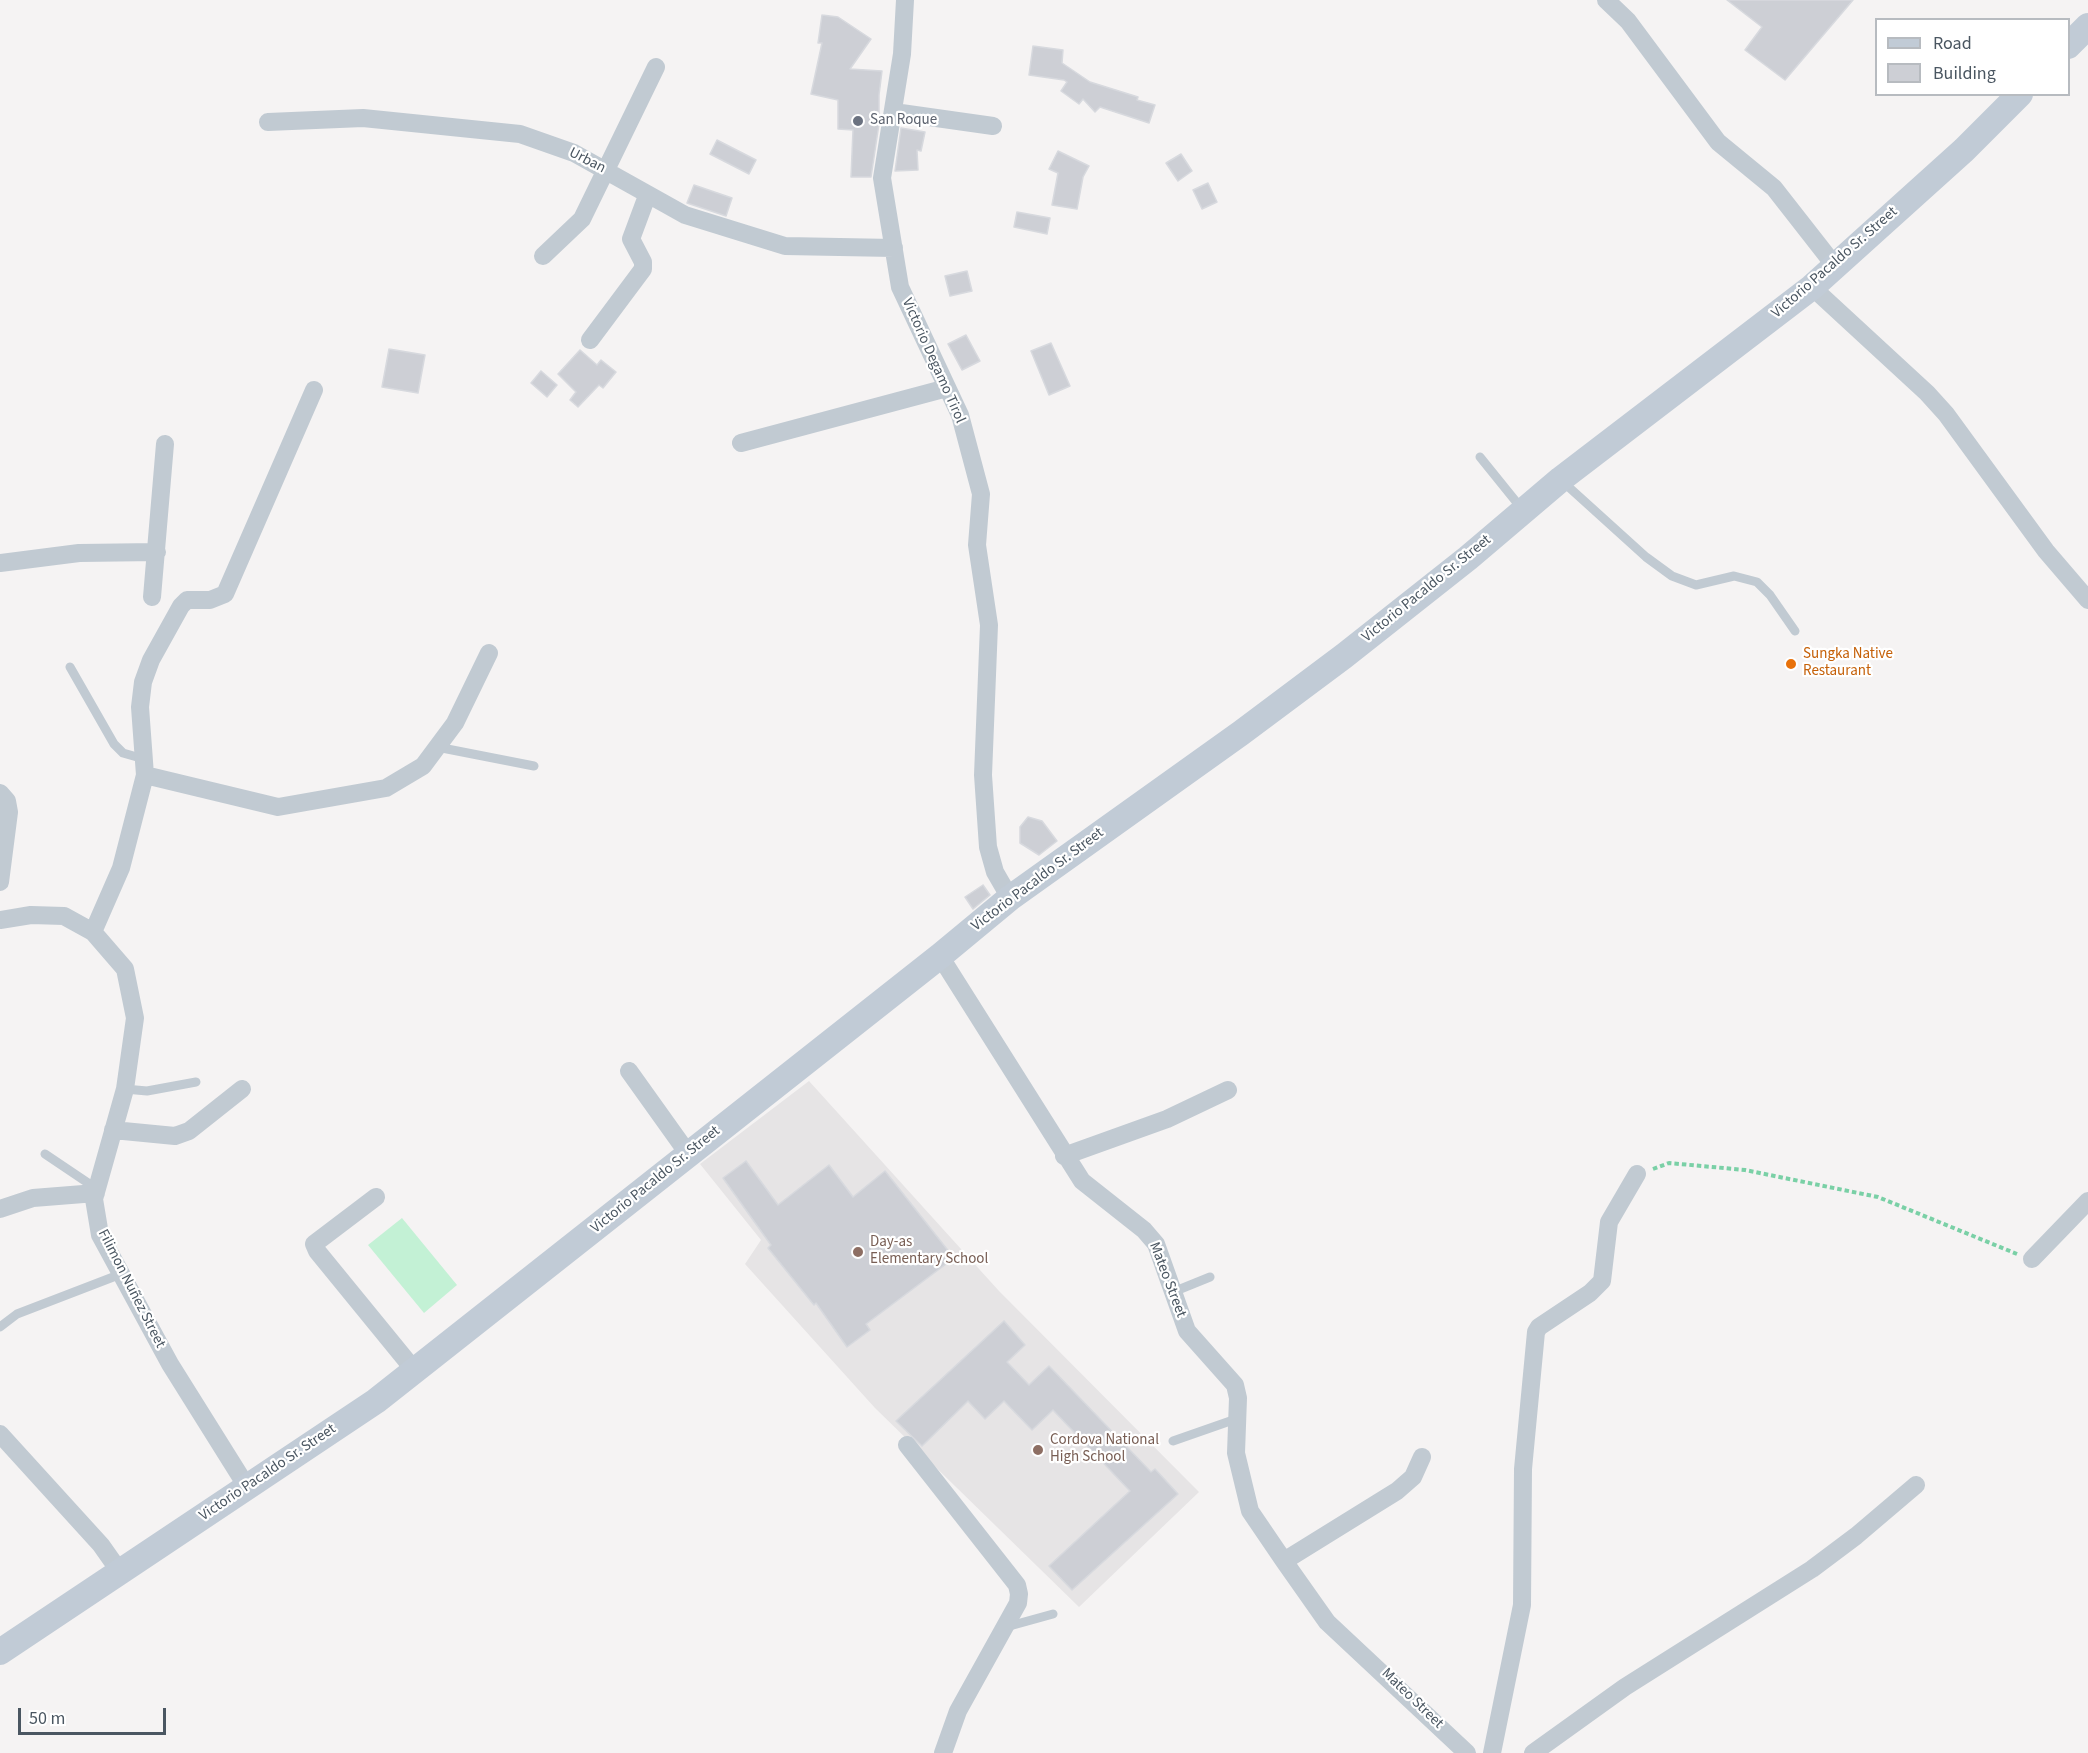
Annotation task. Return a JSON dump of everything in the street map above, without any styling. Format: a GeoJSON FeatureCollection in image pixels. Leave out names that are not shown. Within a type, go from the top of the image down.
{"type":"FeatureCollection","features":[{"type":"Feature","properties":{"kind":"street","name":"Victorio Degamo Tirol"},"geometry":{"type":"LineString","coordinates":[[905,0],[894,112],[882,178],[900,287],[960,415],[981,494],[977,545],[989,625],[983,775],[988,847],[995,872],[1010,898]]}},
{"type":"Feature","properties":{"kind":"street"},"geometry":{"type":"LineString","coordinates":[[1606,0],[1628,21],[1718,142],[1774,188],[1835,266]]}},
{"type":"Feature","properties":{"kind":"street"},"geometry":{"type":"LineString","coordinates":[[2070,44],[2088,26]]}},
{"type":"Feature","properties":{"kind":"street"},"geometry":{"type":"LineString","coordinates":[[543,256],[582,219],[656,67]]}},
{"type":"Feature","properties":{"kind":"street","name":"Victorio Pacaldo Sr. Street"},"geometry":{"type":"LineString","coordinates":[[0,1652],[376,1401],[940,956],[1010,898],[1241,733],[1344,656],[1561,479],[1812,286],[1964,150],[2018,96]]}},
{"type":"Feature","properties":{"kind":"street"},"geometry":{"type":"LineString","coordinates":[[894,112],[993,126]]}},
{"type":"Feature","properties":{"kind":"street","name":"Urban"},"geometry":{"type":"LineString","coordinates":[[268,122],[363,118],[520,134],[574,153],[685,215],[785,246],[894,248]]}},
{"type":"Feature","properties":{"kind":"street"},"geometry":{"type":"LineString","coordinates":[[590,340],[643,269],[643,262],[631,239],[648,196]]}},
{"type":"Feature","properties":{"kind":"street"},"geometry":{"type":"LineString","coordinates":[[1812,286],[1928,393],[1946,414],[2046,551],[2088,600]]}},
{"type":"Feature","properties":{"kind":"street"},"geometry":{"type":"LineString","coordinates":[[741,443],[947,388]]}},
{"type":"Feature","properties":{"kind":"street"},"geometry":{"type":"LineString","coordinates":[[93,932],[121,868],[145,767],[140,707],[143,682],[151,660],[187,600],[210,600],[225,594],[314,390]]}},
{"type":"Feature","properties":{"kind":"street"},"geometry":{"type":"LineString","coordinates":[[152,597],[165,444]]}},
{"type":"Feature","properties":{"kind":"street"},"geometry":{"type":"LineString","coordinates":[[0,563],[79,553],[157,552]]}},
{"type":"Feature","properties":{"kind":"street"},"geometry":{"type":"LineString","coordinates":[[145,767],[278,807],[386,788],[423,766],[454,723],[489,653]]}},
{"type":"Feature","properties":{"kind":"street"},"geometry":{"type":"LineString","coordinates":[[0,793],[7,801],[9,812],[0,882]]}},
{"type":"Feature","properties":{"kind":"street","name":"Filimon Nuñez Street"},"geometry":{"type":"LineString","coordinates":[[0,920],[31,915],[64,916],[93,932],[125,969],[135,1018],[124,1089],[94,1199],[99,1235],[170,1364],[247,1487]]}},
{"type":"Feature","properties":{"kind":"street","name":"Mateo Street"},"geometry":{"type":"LineString","coordinates":[[940,956],[1064,1156],[1082,1181],[1144,1230],[1156,1244],[1187,1331],[1235,1384],[1238,1398],[1236,1454],[1251,1511],[1284,1561],[1327,1622],[1377,1666],[1467,1753]]}},
{"type":"Feature","properties":{"kind":"street"},"geometry":{"type":"LineString","coordinates":[[629,1071],[688,1155]]}},
{"type":"Feature","properties":{"kind":"street"},"geometry":{"type":"LineString","coordinates":[[113,1130],[175,1136],[189,1131],[242,1089]]}},
{"type":"Feature","properties":{"kind":"street"},"geometry":{"type":"LineString","coordinates":[[1064,1156],[1167,1119],[1228,1090]]}},
{"type":"Feature","properties":{"kind":"street"},"geometry":{"type":"LineString","coordinates":[[1492,1753],[1522,1605],[1523,1469],[1536,1332],[1590,1293],[1602,1281],[1609,1222],[1637,1174]]}},
{"type":"Feature","properties":{"kind":"street"},"geometry":{"type":"LineString","coordinates":[[0,1209],[33,1198],[96,1191]]}},
{"type":"Feature","properties":{"kind":"street"},"geometry":{"type":"LineString","coordinates":[[376,1197],[314,1244],[317,1251],[415,1371]]}},
{"type":"Feature","properties":{"kind":"street"},"geometry":{"type":"LineString","coordinates":[[2032,1259],[2088,1201]]}},
{"type":"Feature","properties":{"kind":"street"},"geometry":{"type":"LineString","coordinates":[[0,1434],[101,1545],[120,1572]]}},
{"type":"Feature","properties":{"kind":"street"},"geometry":{"type":"LineString","coordinates":[[906,1445],[1017,1584],[1018,1602],[958,1711],[943,1753]]}},
{"type":"Feature","properties":{"kind":"street"},"geometry":{"type":"LineString","coordinates":[[1284,1561],[1397,1491],[1413,1478],[1422,1457]]}},
{"type":"Feature","properties":{"kind":"street"},"geometry":{"type":"LineString","coordinates":[[1533,1753],[1625,1687],[1812,1569],[1856,1536],[1916,1485]]}},
{"type":"Feature","properties":{"kind":"lane"},"geometry":{"type":"LineString","coordinates":[[1480,457],[1523,511]]}},
{"type":"Feature","properties":{"kind":"lane"},"geometry":{"type":"LineString","coordinates":[[1561,479],[1646,557],[1672,576],[1696,585],[1734,576],[1757,582],[1770,595],[1795,631]]}},
{"type":"Feature","properties":{"kind":"lane"},"geometry":{"type":"LineString","coordinates":[[70,667],[114,744],[123,753],[145,767]]}},
{"type":"Feature","properties":{"kind":"lane"},"geometry":{"type":"LineString","coordinates":[[437,747],[534,766]]}},
{"type":"Feature","properties":{"kind":"lane"},"geometry":{"type":"LineString","coordinates":[[124,1089],[147,1091],[196,1082]]}},
{"type":"Feature","properties":{"kind":"lane"},"geometry":{"type":"LineString","coordinates":[[45,1154],[96,1191]]}},
{"type":"Feature","properties":{"kind":"lane"},"geometry":{"type":"LineString","coordinates":[[0,1327],[18,1314],[121,1274]]}},
{"type":"Feature","properties":{"kind":"lane"},"geometry":{"type":"LineString","coordinates":[[1173,1292],[1210,1277]]}},
{"type":"Feature","properties":{"kind":"lane"},"geometry":{"type":"LineString","coordinates":[[1173,1442],[1236,1419]]}},
{"type":"Feature","properties":{"kind":"lane"},"geometry":{"type":"LineString","coordinates":[[1005,1627],[1053,1614]]}},
{"type":"Feature","properties":{"kind":"path"},"geometry":{"type":"LineString","coordinates":[[1637,1174],[1668,1162],[1745,1170],[1878,1197],[2032,1259]]}},
{"type":"Feature","properties":{"kind":"shaded area"},"geometry":{"type":"Polygon","coordinates":[[[809,1081],[999,1291],[1199,1492],[1079,1607],[875,1408],[745,1264],[761,1240],[700,1164],[809,1081]]]}},
{"type":"Feature","properties":{"kind":"green space"},"geometry":{"type":"Polygon","coordinates":[[[402,1218],[457,1285],[424,1313],[368,1245],[402,1218]]]}},
{"type":"Feature","properties":{"kind":"building"},"geometry":{"type":"Polygon","coordinates":[[[1727,0],[1853,0],[1785,80],[1745,50],[1762,27],[1727,0]]]}},
{"type":"Feature","properties":{"kind":"building"},"geometry":{"type":"Polygon","coordinates":[[[822,15],[838,17],[871,39],[850,69],[882,71],[879,124],[871,177],[851,177],[853,130],[838,129],[838,100],[811,94],[822,43],[818,43],[822,15]]]}},
{"type":"Feature","properties":{"kind":"building"},"geometry":{"type":"Polygon","coordinates":[[[1033,46],[1063,50],[1062,63],[1090,82],[1138,97],[1137,100],[1155,105],[1149,123],[1100,107],[1095,112],[1083,99],[1079,104],[1061,91],[1067,82],[1064,80],[1029,75],[1033,46]]]}},
{"type":"Feature","properties":{"kind":"building"},"geometry":{"type":"Polygon","coordinates":[[[901,128],[925,132],[921,151],[917,150],[918,170],[895,171],[901,128]]]}},
{"type":"Feature","properties":{"kind":"building"},"geometry":{"type":"Polygon","coordinates":[[[717,140],[756,160],[749,174],[710,154],[717,140]]]}},
{"type":"Feature","properties":{"kind":"building"},"geometry":{"type":"Polygon","coordinates":[[[1058,151],[1089,166],[1083,177],[1077,209],[1052,205],[1058,173],[1049,169],[1058,151]]]}},
{"type":"Feature","properties":{"kind":"building"},"geometry":{"type":"Polygon","coordinates":[[[1181,154],[1192,171],[1178,181],[1166,163],[1181,154]]]}},
{"type":"Feature","properties":{"kind":"building"},"geometry":{"type":"Polygon","coordinates":[[[1208,183],[1217,202],[1202,209],[1193,190],[1208,183]]]}},
{"type":"Feature","properties":{"kind":"building"},"geometry":{"type":"Polygon","coordinates":[[[694,185],[732,198],[726,216],[687,203],[694,185]]]}},
{"type":"Feature","properties":{"kind":"building"},"geometry":{"type":"Polygon","coordinates":[[[1017,212],[1050,218],[1047,234],[1014,227],[1017,212]]]}},
{"type":"Feature","properties":{"kind":"building"},"geometry":{"type":"Polygon","coordinates":[[[967,271],[972,291],[950,296],[945,276],[967,271]]]}},
{"type":"Feature","properties":{"kind":"building"},"geometry":{"type":"Polygon","coordinates":[[[966,335],[980,361],[962,370],[948,344],[966,335]]]}},
{"type":"Feature","properties":{"kind":"building"},"geometry":{"type":"Polygon","coordinates":[[[1051,343],[1070,386],[1049,395],[1031,351],[1051,343]]]}},
{"type":"Feature","properties":{"kind":"building"},"geometry":{"type":"Polygon","coordinates":[[[389,349],[425,355],[418,393],[382,387],[389,349]]]}},
{"type":"Feature","properties":{"kind":"building"},"geometry":{"type":"Polygon","coordinates":[[[580,350],[597,365],[601,360],[616,372],[603,388],[599,385],[578,407],[570,400],[576,392],[558,374],[580,350]]]}},
{"type":"Feature","properties":{"kind":"building"},"geometry":{"type":"Polygon","coordinates":[[[541,371],[557,385],[547,397],[531,383],[541,371]]]}},
{"type":"Feature","properties":{"kind":"building"},"geometry":{"type":"Polygon","coordinates":[[[1028,817],[1042,821],[1057,841],[1039,855],[1020,843],[1020,827],[1028,817]]]}},
{"type":"Feature","properties":{"kind":"building"},"geometry":{"type":"Polygon","coordinates":[[[983,885],[990,895],[973,909],[965,897],[983,885]]]}},
{"type":"Feature","properties":{"kind":"building"},"geometry":{"type":"Polygon","coordinates":[[[746,1161],[778,1205],[829,1165],[853,1197],[885,1171],[954,1258],[866,1324],[870,1330],[847,1347],[816,1303],[814,1305],[768,1248],[771,1245],[723,1178],[746,1161]]]}},
{"type":"Feature","properties":{"kind":"building"},"geometry":{"type":"Polygon","coordinates":[[[1004,1321],[1025,1345],[1007,1362],[1029,1385],[1049,1366],[1151,1472],[1155,1469],[1178,1494],[1072,1590],[1049,1566],[1130,1491],[1053,1410],[1032,1430],[1004,1401],[985,1419],[968,1401],[922,1446],[896,1421],[1004,1321]]]}},
{"type":"Feature","properties":{"kind":"place","name":"San Roque"},"geometry":{"type":"Point","coordinates":[858,121]}},
{"type":"Feature","properties":{"kind":"place","name":"Sungka Native Restaurant"},"geometry":{"type":"Point","coordinates":[1791,664]}},
{"type":"Feature","properties":{"kind":"place","name":"Day-as Elementary School"},"geometry":{"type":"Point","coordinates":[858,1252]}},
{"type":"Feature","properties":{"kind":"place","name":"Cordova National High School"},"geometry":{"type":"Point","coordinates":[1038,1450]}}]}
